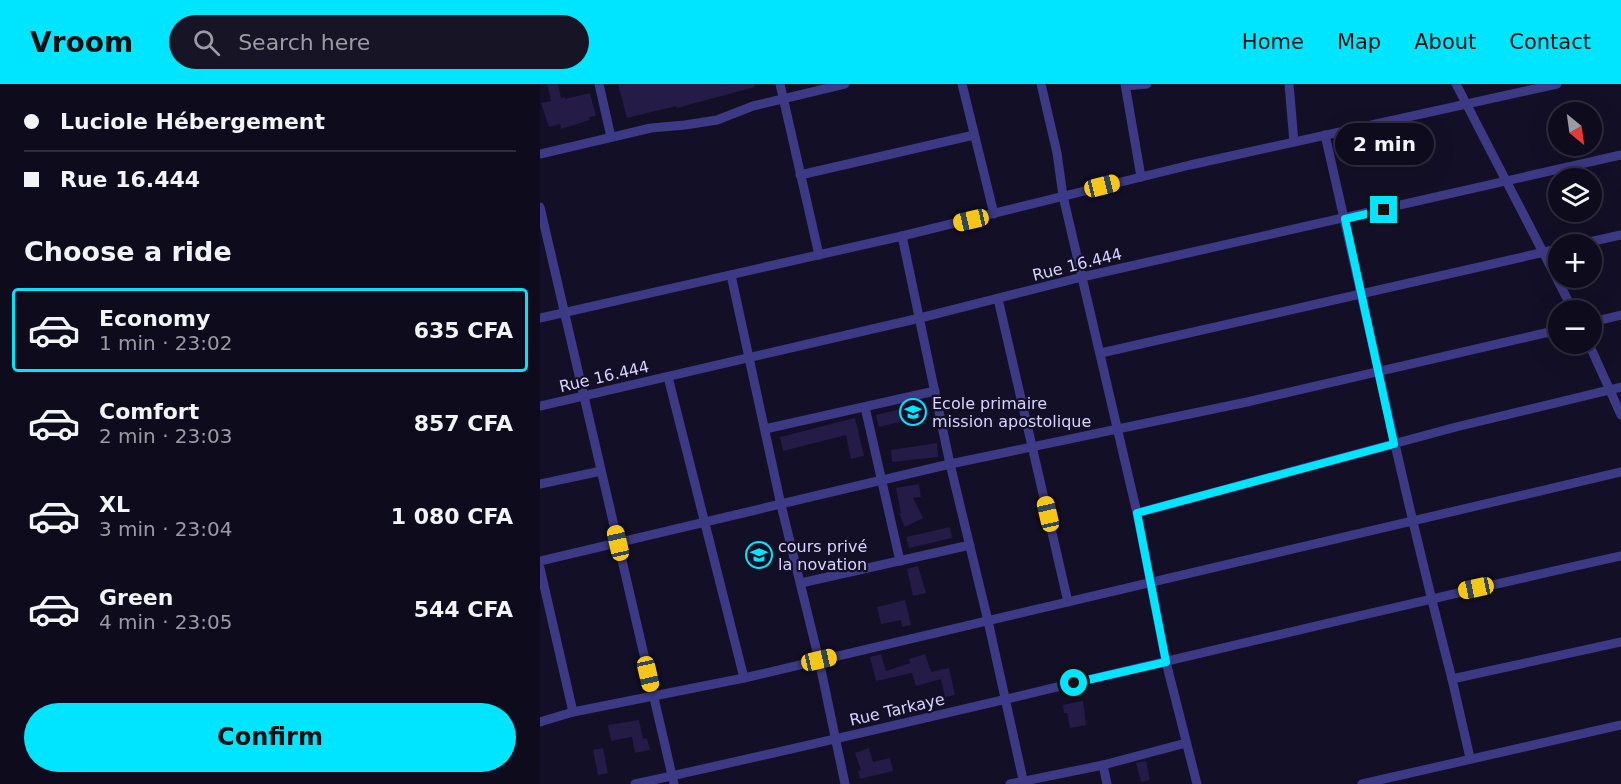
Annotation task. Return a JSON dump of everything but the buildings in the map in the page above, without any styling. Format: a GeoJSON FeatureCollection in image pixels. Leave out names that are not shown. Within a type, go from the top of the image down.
{"type":"FeatureCollection","features":[{"type":"Feature","properties":{"kind":"street"},"geometry":{"type":"LineString","coordinates":[[599,84],[611,137]]}},
{"type":"Feature","properties":{"kind":"street"},"geometry":{"type":"LineString","coordinates":[[780,84],[819,255]]}},
{"type":"Feature","properties":{"kind":"street"},"geometry":{"type":"LineString","coordinates":[[540,154],[651,128],[717,120],[753,106],[845,84]]}},
{"type":"Feature","properties":{"kind":"street"},"geometry":{"type":"LineString","coordinates":[[962,84],[994,214]]}},
{"type":"Feature","properties":{"kind":"street"},"geometry":{"type":"LineString","coordinates":[[1041,84],[1057,153],[1063,196],[1119,429],[1166,662],[1197,784]]}},
{"type":"Feature","properties":{"kind":"street"},"geometry":{"type":"LineString","coordinates":[[1141,177],[1125,85],[1147,84]]}},
{"type":"Feature","properties":{"kind":"street"},"geometry":{"type":"LineString","coordinates":[[1289,84],[1294,142]]}},
{"type":"Feature","properties":{"kind":"street"},"geometry":{"type":"LineString","coordinates":[[1456,84],[1568,300]]}},
{"type":"Feature","properties":{"kind":"street"},"geometry":{"type":"LineString","coordinates":[[540,318],[902,236],[1141,177],[1557,84]]}},
{"type":"Feature","properties":{"kind":"street"},"geometry":{"type":"LineString","coordinates":[[800,175],[974,135]]}},
{"type":"Feature","properties":{"kind":"street"},"geometry":{"type":"LineString","coordinates":[[1325,135],[1394,444],[1470,758]]}},
{"type":"Feature","properties":{"kind":"street","name":"Rue 16.444"},"geometry":{"type":"LineString","coordinates":[[540,406],[920,318],[1082,277],[1621,155]]}},
{"type":"Feature","properties":{"kind":"street"},"geometry":{"type":"LineString","coordinates":[[540,207],[673,780]]}},
{"type":"Feature","properties":{"kind":"street"},"geometry":{"type":"LineString","coordinates":[[1602,239],[1621,235]]}},
{"type":"Feature","properties":{"kind":"street"},"geometry":{"type":"LineString","coordinates":[[902,236],[950,464],[988,621],[1023,783]]}},
{"type":"Feature","properties":{"kind":"street"},"geometry":{"type":"LineString","coordinates":[[1101,353],[1548,252]]}},
{"type":"Feature","properties":{"kind":"street"},"geometry":{"type":"LineString","coordinates":[[731,275],[781,505],[819,660],[844,784]]}},
{"type":"Feature","properties":{"kind":"street"},"geometry":{"type":"LineString","coordinates":[[998,299],[1068,602]]}},
{"type":"Feature","properties":{"kind":"street"},"geometry":{"type":"LineString","coordinates":[[1602,320],[1621,315]]}},
{"type":"Feature","properties":{"kind":"street"},"geometry":{"type":"LineString","coordinates":[[540,561],[950,464],[1378,372],[1548,332]]}},
{"type":"Feature","properties":{"kind":"street"},"geometry":{"type":"LineString","coordinates":[[1594,354],[1621,415]]}},
{"type":"Feature","properties":{"kind":"street"},"geometry":{"type":"LineString","coordinates":[[668,377],[744,678]]}},
{"type":"Feature","properties":{"kind":"street"},"geometry":{"type":"LineString","coordinates":[[1137,513],[1394,444],[1621,387]]}},
{"type":"Feature","properties":{"kind":"street"},"geometry":{"type":"LineString","coordinates":[[765,429],[934,391]]}},
{"type":"Feature","properties":{"kind":"street"},"geometry":{"type":"LineString","coordinates":[[865,406],[900,561]]}},
{"type":"Feature","properties":{"kind":"street"},"geometry":{"type":"LineString","coordinates":[[540,483],[601,471]]}},
{"type":"Feature","properties":{"kind":"street"},"geometry":{"type":"LineString","coordinates":[[540,722],[573,712],[744,678],[1621,472]]}},
{"type":"Feature","properties":{"kind":"street"},"geometry":{"type":"LineString","coordinates":[[801,583],[970,545]]}},
{"type":"Feature","properties":{"kind":"street","name":"Rue Tarkaye"},"geometry":{"type":"LineString","coordinates":[[635,784],[673,780],[835,739],[1431,598],[1621,556]]}},
{"type":"Feature","properties":{"kind":"street"},"geometry":{"type":"LineString","coordinates":[[540,568],[573,712]]}},
{"type":"Feature","properties":{"kind":"street"},"geometry":{"type":"LineString","coordinates":[[1452,679],[1621,642]]}},
{"type":"Feature","properties":{"kind":"street"},"geometry":{"type":"LineString","coordinates":[[1362,784],[1621,725]]}},
{"type":"Feature","properties":{"kind":"street"},"geometry":{"type":"LineString","coordinates":[[1010,784],[1103,765],[1186,743]]}},
{"type":"Feature","properties":{"kind":"street"},"geometry":{"type":"LineString","coordinates":[[1103,765],[1107,784]]}},
{"type":"Feature","properties":{"kind":"place","name":"Ecole primaire mission apostolique"},"geometry":{"type":"Point","coordinates":[913,412]}},
{"type":"Feature","properties":{"kind":"place","name":"cours privé la novation"},"geometry":{"type":"Point","coordinates":[759,555]}},
{"type":"Feature","properties":{"kind":"route"},"geometry":{"type":"LineString","coordinates":[[1074,683],[1166,662],[1137,513],[1394,444],[1345,219],[1384,210]]}}]}
